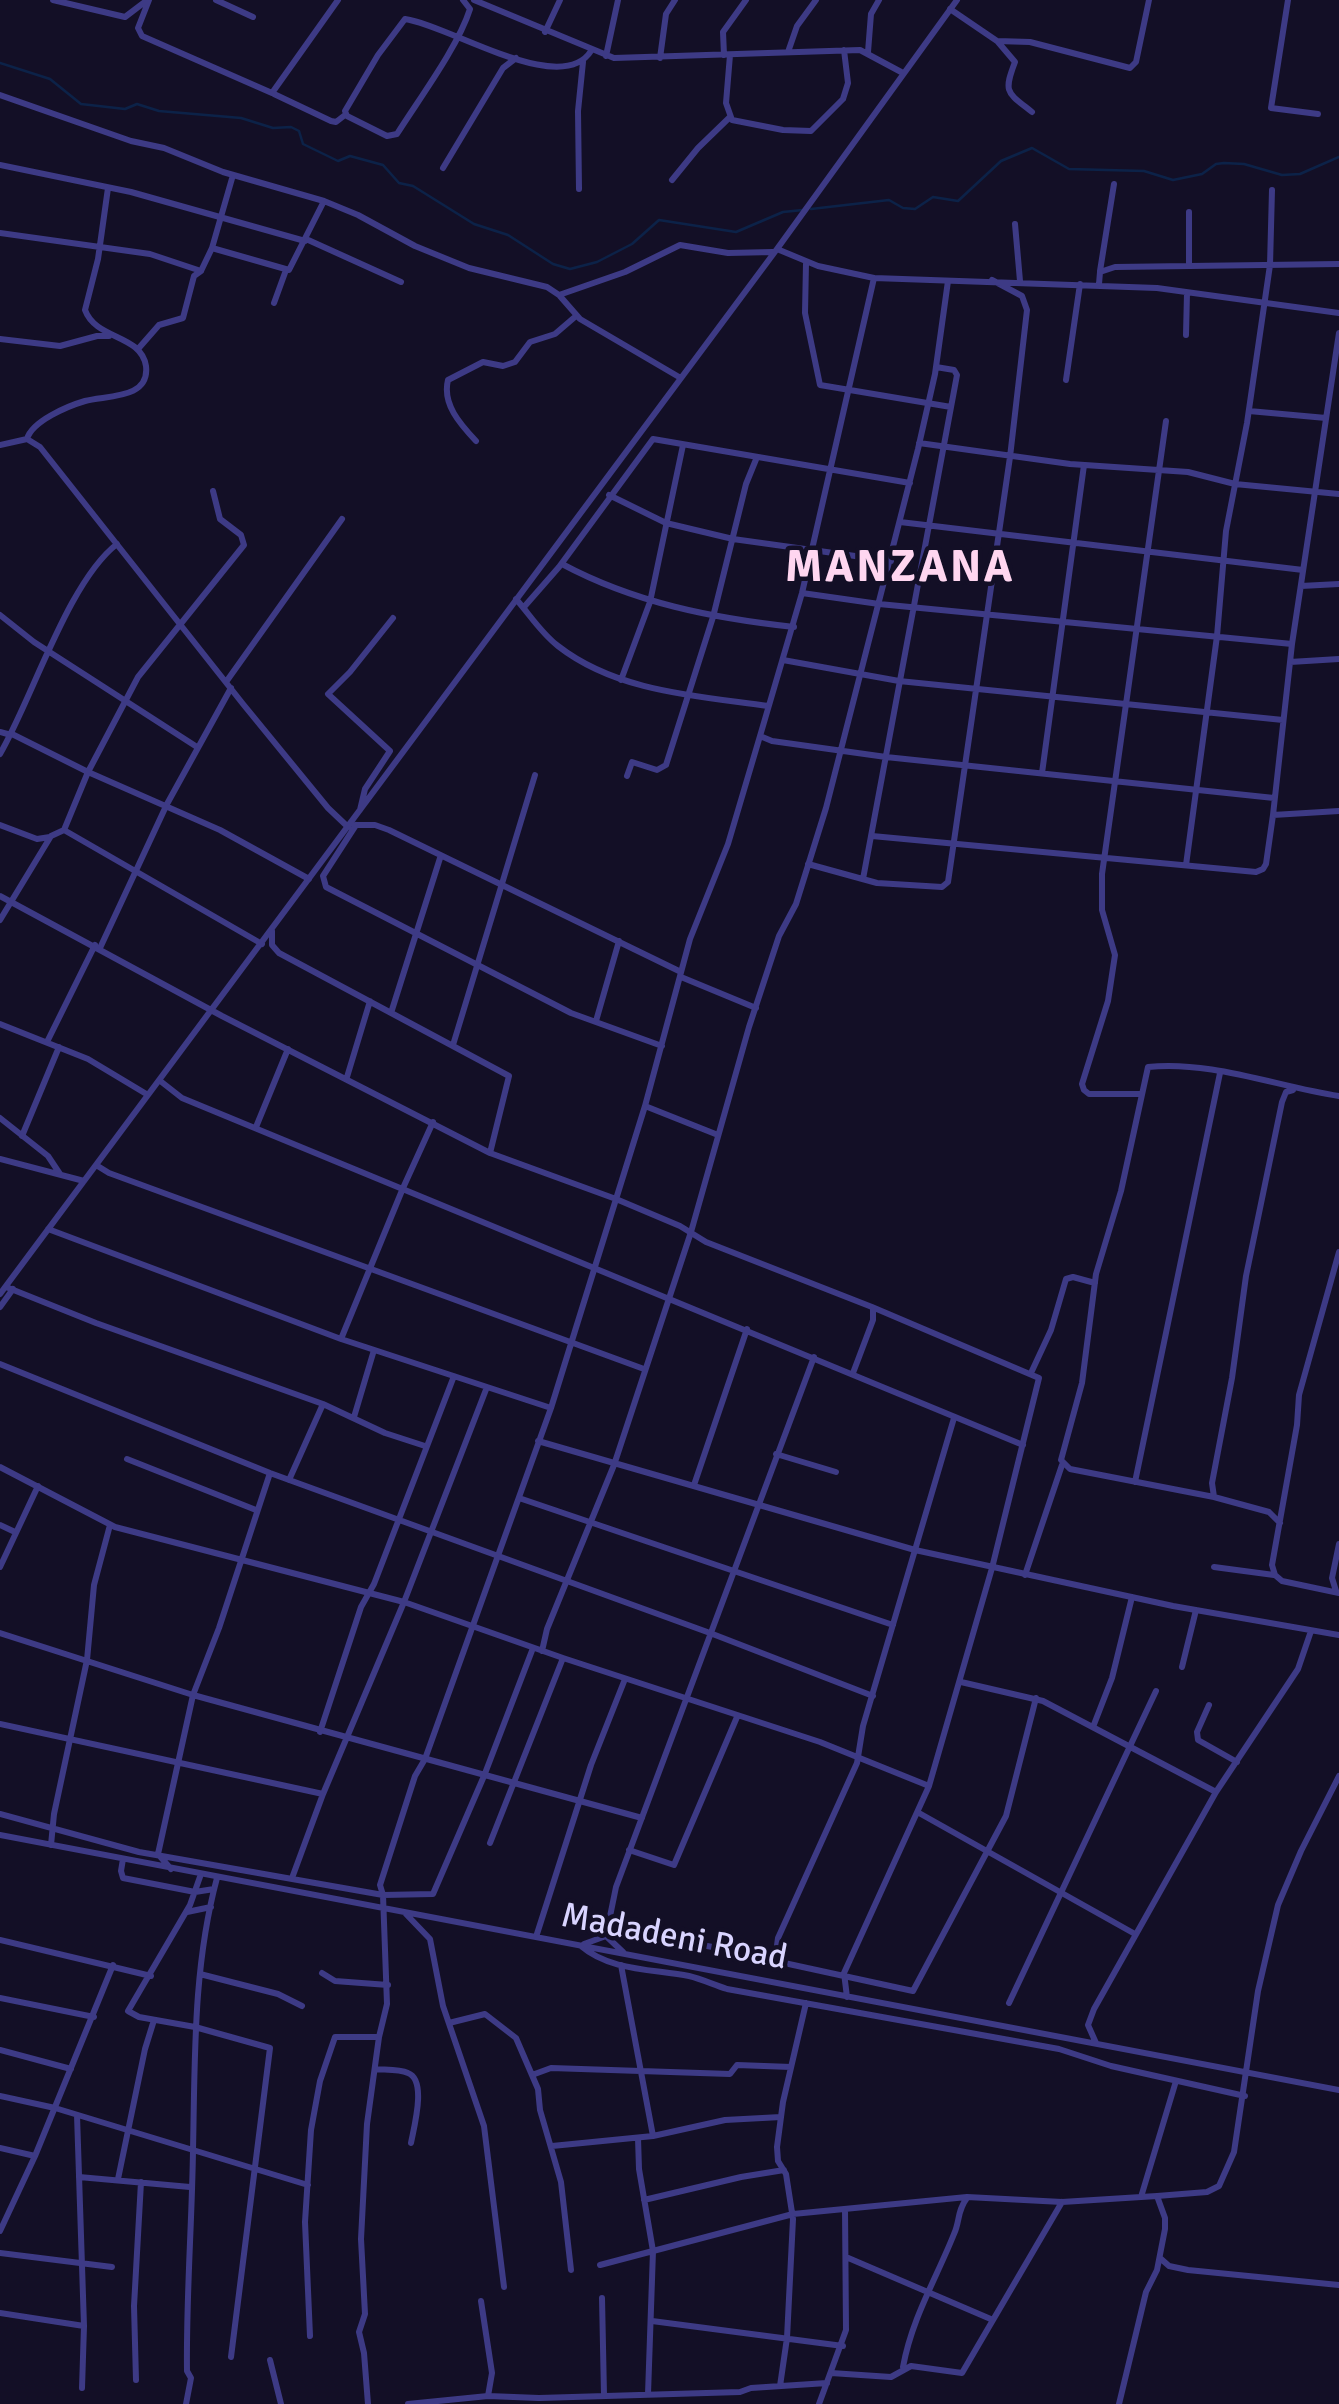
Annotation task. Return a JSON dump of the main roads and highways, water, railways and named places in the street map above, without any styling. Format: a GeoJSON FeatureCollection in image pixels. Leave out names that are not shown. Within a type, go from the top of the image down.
{"type":"FeatureCollection","features":[{"type":"Feature","properties":{"kind":"waterway"},"geometry":{"type":"LineString","coordinates":[[0,63],[50,79],[81,104],[125,109],[137,104],[159,111],[241,118],[273,128],[291,127],[299,131],[303,144],[338,161],[350,156],[383,165],[399,183],[413,186],[474,224],[508,235],[553,264],[570,269],[597,262],[632,244],[659,220],[736,232],[783,212],[803,210]]}},
{"type":"Feature","properties":{"kind":"waterway"},"geometry":{"type":"LineString","coordinates":[[811,209],[889,200],[915,209],[933,197],[958,201],[1001,161],[1032,148],[1069,169],[1144,171],[1173,180],[1202,174],[1224,163],[1244,164],[1282,175],[1300,174],[1339,157]]}},
{"type":"Feature","properties":{"kind":"district","name":"MANZANA"},"geometry":{"type":"Point","coordinates":[900,569]}}]}
